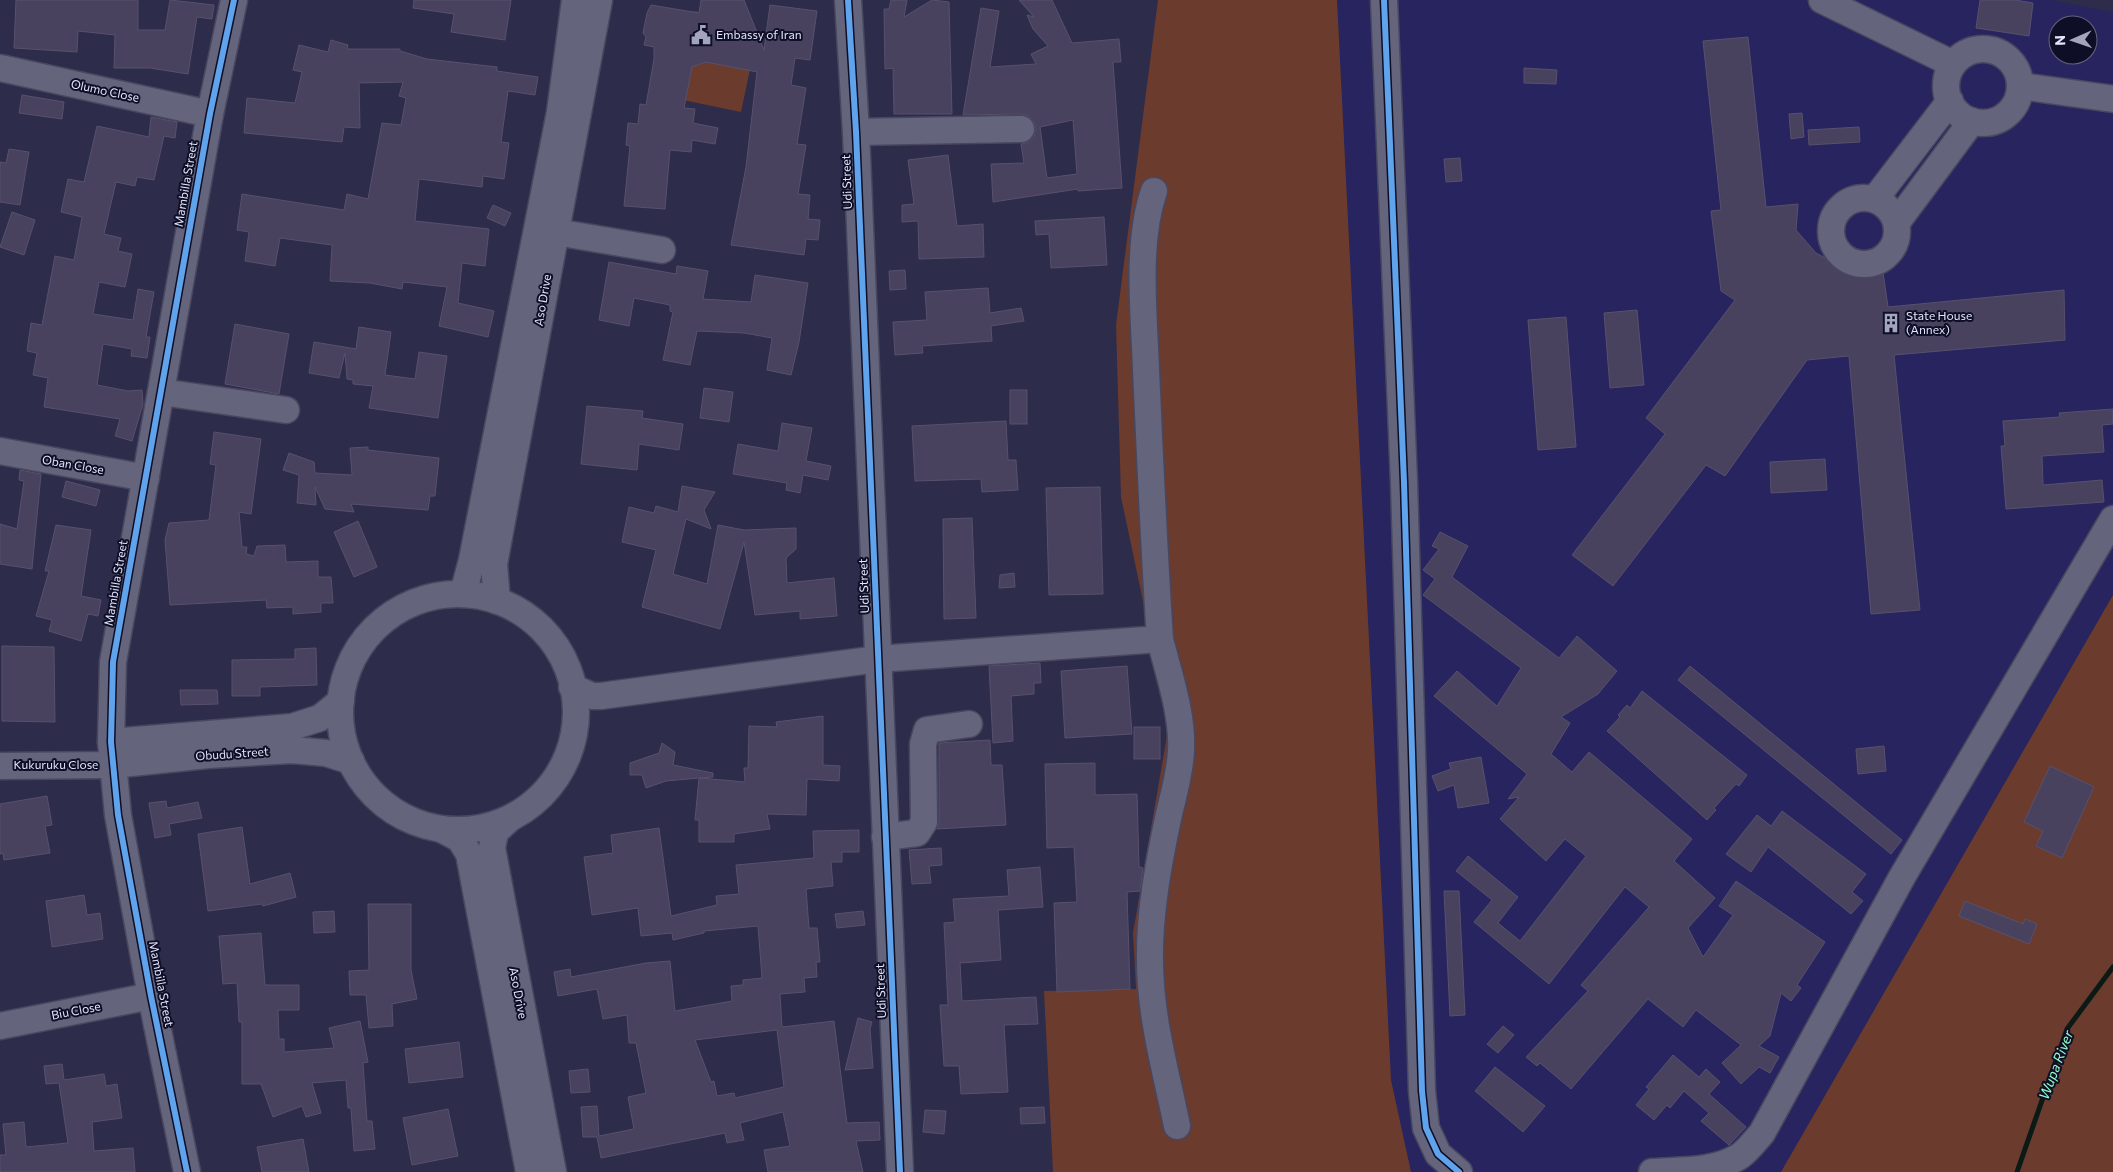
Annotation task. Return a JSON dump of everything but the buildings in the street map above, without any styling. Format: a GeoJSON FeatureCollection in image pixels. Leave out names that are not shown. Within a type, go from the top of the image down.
{"type":"FeatureCollection","features":[{"type":"Feature","properties":{"kind":"street","name":"Mambilla Street"},"geometry":{"type":"LineString","coordinates":[[187,1172],[151,996],[120,825],[111,754],[113,662],[210,114],[234,0]]}},
{"type":"Feature","properties":{"kind":"street","name":"Aso Drive"},"geometry":{"type":"LineString","coordinates":[[463,594],[472,560],[560,112],[575,0]]}},
{"type":"Feature","properties":{"kind":"street","name":"Aso Drive"},"geometry":{"type":"LineString","coordinates":[[497,601],[494,564],[599,0]]}},
{"type":"Feature","properties":{"kind":"street","name":"Udi Street"},"geometry":{"type":"LineString","coordinates":[[848,0],[856,132],[900,1172]]}},
{"type":"Feature","properties":{"kind":"street"},"geometry":{"type":"LineString","coordinates":[[1384,0],[1404,482],[1422,1091],[1426,1128],[1438,1154],[1459,1172]]}},
{"type":"Feature","properties":{"kind":"street"},"geometry":{"type":"LineString","coordinates":[[1822,0],[1953,64]]}},
{"type":"Feature","properties":{"kind":"street"},"geometry":{"type":"LineString","coordinates":[[1983,48],[1994,50],[2005,56],[2013,64],[2020,86],[2013,108],[2004,116],[1991,122],[1972,121],[1959,113],[1950,101],[1946,89],[1948,76],[1953,64],[1971,50],[1983,48]]}},
{"type":"Feature","properties":{"kind":"street","name":"Olumo Close"},"geometry":{"type":"LineString","coordinates":[[0,68],[210,114]]}},
{"type":"Feature","properties":{"kind":"street"},"geometry":{"type":"LineString","coordinates":[[2020,86],[2113,99]]}},
{"type":"Feature","properties":{"kind":"street"},"geometry":{"type":"LineString","coordinates":[[1875,199],[1950,101]]}},
{"type":"Feature","properties":{"kind":"street"},"geometry":{"type":"LineString","coordinates":[[1897,222],[1972,121]]}},
{"type":"Feature","properties":{"kind":"street"},"geometry":{"type":"LineString","coordinates":[[856,132],[1021,128]]}},
{"type":"Feature","properties":{"kind":"street"},"geometry":{"type":"LineString","coordinates":[[1154,191],[1146,212],[1144,228],[1144,315],[1152,526],[1160,639],[1174,694],[1181,749],[1178,781],[1170,814],[1154,909],[1150,961],[1155,1017],[1177,1126]]}},
{"type":"Feature","properties":{"kind":"street"},"geometry":{"type":"LineString","coordinates":[[1853,199],[1875,199],[1885,204],[1897,222],[1898,233],[1890,253],[1881,260],[1871,264],[1860,264],[1840,254],[1831,234],[1832,223],[1836,213],[1853,199]]}},
{"type":"Feature","properties":{"kind":"street"},"geometry":{"type":"LineString","coordinates":[[556,232],[662,250]]}},
{"type":"Feature","properties":{"kind":"street"},"geometry":{"type":"LineString","coordinates":[[161,392],[286,410]]}},
{"type":"Feature","properties":{"kind":"street","name":"Oban Close"},"geometry":{"type":"LineString","coordinates":[[0,451],[146,478]]}},
{"type":"Feature","properties":{"kind":"street"},"geometry":{"type":"LineString","coordinates":[[1652,1172],[1700,1169],[1723,1165],[1740,1156],[1762,1134],[1902,877],[2113,519]]}},
{"type":"Feature","properties":{"kind":"street"},"geometry":{"type":"LineString","coordinates":[[463,594],[497,601],[530,618],[547,635],[560,655],[575,700],[575,725],[570,748],[560,770],[546,790],[529,806],[509,819],[488,827],[466,830],[443,830],[420,824],[398,814],[385,804],[363,782],[351,761],[343,738],[341,701],[349,667],[361,646],[376,627],[394,612],[416,602],[439,595],[463,594]]}},
{"type":"Feature","properties":{"kind":"street"},"geometry":{"type":"LineString","coordinates":[[572,687],[592,696],[601,696],[878,659],[1160,639]]}},
{"type":"Feature","properties":{"kind":"street","name":"Obudu Street"},"geometry":{"type":"LineString","coordinates":[[111,754],[292,727],[320,718],[341,701]]}},
{"type":"Feature","properties":{"kind":"street"},"geometry":{"type":"LineString","coordinates":[[885,837],[917,833],[924,822],[923,744],[927,730],[969,724]]}},
{"type":"Feature","properties":{"kind":"street","name":"Obudu Street"},"geometry":{"type":"LineString","coordinates":[[111,754],[208,755],[292,750],[326,753],[351,761]]}},
{"type":"Feature","properties":{"kind":"street","name":"Kukuruku Close"},"geometry":{"type":"LineString","coordinates":[[0,766],[111,754]]}},
{"type":"Feature","properties":{"kind":"street","name":"Aso Drive"},"geometry":{"type":"LineString","coordinates":[[509,819],[495,832],[492,848],[552,1172]]}},
{"type":"Feature","properties":{"kind":"street","name":"Aso Drive"},"geometry":{"type":"LineString","coordinates":[[443,830],[460,839],[469,854],[529,1172]]}},
{"type":"Feature","properties":{"kind":"street","name":"Biu Close"},"geometry":{"type":"LineString","coordinates":[[0,1026],[151,996]]}},
{"type":"Feature","properties":{"kind":"shaded area"},"geometry":{"type":"Polygon","coordinates":[[[1158,0],[1337,0],[1391,1080],[1411,1172],[1053,1172],[1044,991],[1136,989],[1133,933],[1169,724],[1121,497],[1116,325],[1158,0]]]}},
{"type":"Feature","properties":{"kind":"shaded area"},"geometry":{"type":"Polygon","coordinates":[[[1337,0],[2050,0],[2113,12],[2113,595],[1781,1172],[1411,1172],[1391,1080],[1337,0]]]}},
{"type":"Feature","properties":{"kind":"shaded area"},"geometry":{"type":"Polygon","coordinates":[[[688,11],[702,12],[708,62],[743,69],[747,52],[756,41],[741,112],[649,93],[687,93],[689,73],[686,21],[688,11]]]}},
{"type":"Feature","properties":{"kind":"shaded area"},"geometry":{"type":"Polygon","coordinates":[[[2113,595],[2113,1172],[1781,1172],[2113,595]]]}},
{"type":"Feature","properties":{"kind":"waterway","name":"Wupa River"},"geometry":{"type":"LineString","coordinates":[[2017,1172],[2067,1029],[2113,967]]}},
{"type":"Feature","properties":{"kind":"cycle path"},"geometry":{"type":"LineString","coordinates":[[187,1172],[151,996],[118,815],[111,742],[113,662],[210,114],[234,0]]}},
{"type":"Feature","properties":{"kind":"cycle path"},"geometry":{"type":"LineString","coordinates":[[848,0],[856,132],[900,1172]]}},
{"type":"Feature","properties":{"kind":"cycle path"},"geometry":{"type":"LineString","coordinates":[[1384,0],[1404,482],[1422,1091],[1426,1128],[1438,1154],[1459,1172]]}},
{"type":"Feature","properties":{"kind":"place","name":"Embassy of Iran"},"geometry":{"type":"Point","coordinates":[701,35]}},
{"type":"Feature","properties":{"kind":"place","name":"State House (Annex)"},"geometry":{"type":"Point","coordinates":[1891,323]}}]}
